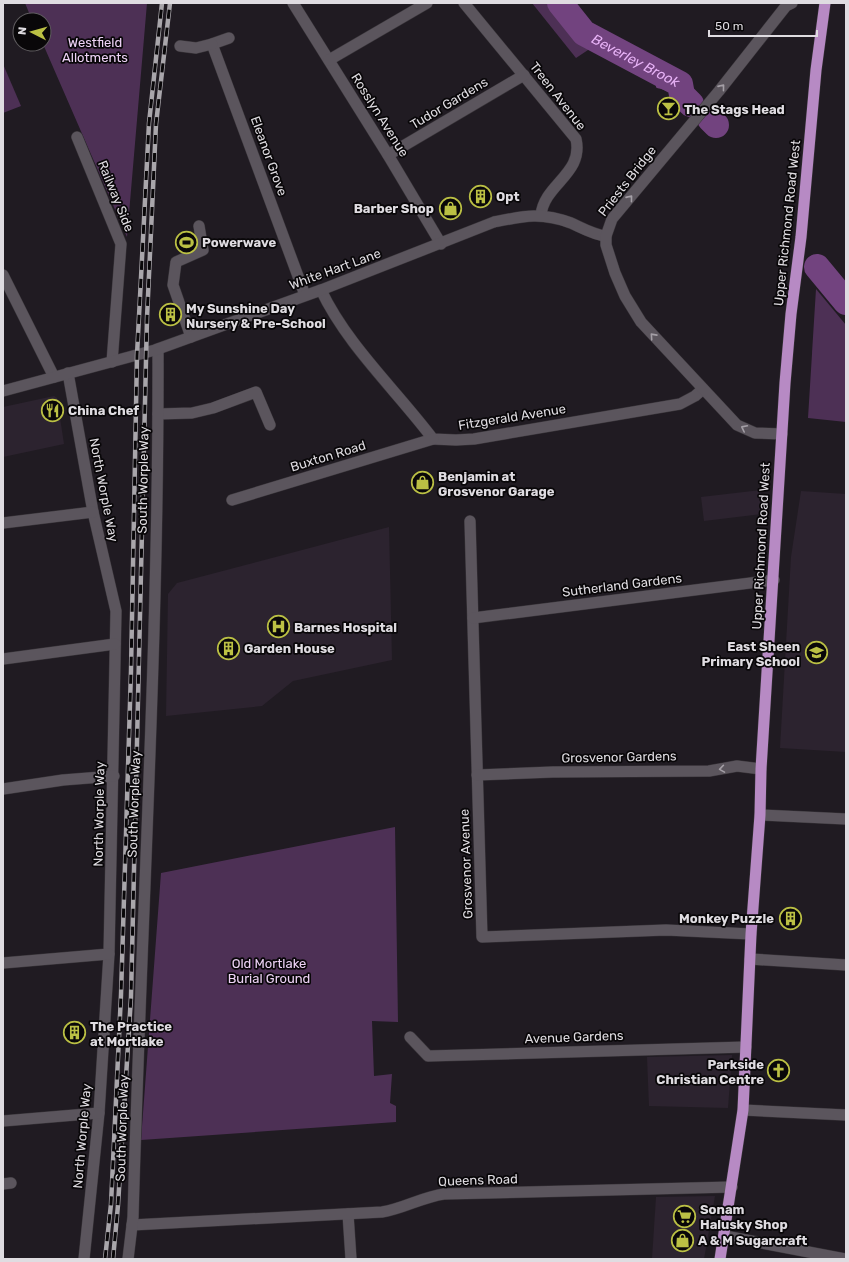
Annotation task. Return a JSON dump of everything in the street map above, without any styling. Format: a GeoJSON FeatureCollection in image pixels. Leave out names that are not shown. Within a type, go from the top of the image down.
{"type":"FeatureCollection","features":[{"type":"Feature","properties":{"kind":"highway","name":"Upper Richmond Road West"},"geometry":{"type":"LineString","coordinates":[[720,1259],[725,1236],[742,1110],[751,934],[760,815],[761,769],[782,434],[791,314],[801,237],[816,70],[825,3]]}},
{"type":"Feature","properties":{"kind":"street","name":"Rosslyn Avenue"},"geometry":{"type":"LineString","coordinates":[[293,3],[388,155],[441,244]]}},
{"type":"Feature","properties":{"kind":"street"},"geometry":{"type":"LineString","coordinates":[[329,60],[428,3]]}},
{"type":"Feature","properties":{"kind":"street","name":"Treen Avenue"},"geometry":{"type":"LineString","coordinates":[[464,3],[576,139],[578,154],[575,162],[544,201],[541,215]]}},
{"type":"Feature","properties":{"kind":"street","name":"Priests Bridge"},"geometry":{"type":"LineString","coordinates":[[782,434],[755,433],[737,425],[640,322],[625,296],[615,273],[606,245],[606,236],[612,219],[719,91],[786,6],[792,3]]}},
{"type":"Feature","properties":{"kind":"street"},"geometry":{"type":"LineString","coordinates":[[180,46],[196,48],[229,38]]}},
{"type":"Feature","properties":{"kind":"street","name":"Eleanor Grove"},"geometry":{"type":"LineString","coordinates":[[212,44],[305,295]]}},
{"type":"Feature","properties":{"kind":"street","name":"Tudor Gardens"},"geometry":{"type":"LineString","coordinates":[[388,155],[524,75]]}},
{"type":"Feature","properties":{"kind":"street","name":"Railway Side"},"geometry":{"type":"LineString","coordinates":[[77,137],[121,244],[112,362]]}},
{"type":"Feature","properties":{"kind":"street","name":"White Hart Lane"},"geometry":{"type":"LineString","coordinates":[[3,391],[158,349],[321,290],[494,222],[522,216],[541,215],[567,222],[599,235],[606,236]]}},
{"type":"Feature","properties":{"kind":"street"},"geometry":{"type":"LineString","coordinates":[[192,337],[174,285],[176,262],[203,250],[199,226]]}},
{"type":"Feature","properties":{"kind":"street"},"geometry":{"type":"LineString","coordinates":[[3,275],[54,377]]}},
{"type":"Feature","properties":{"kind":"street"},"geometry":{"type":"LineString","coordinates":[[321,290],[336,319],[412,411],[432,439]]}},
{"type":"Feature","properties":{"kind":"street","name":"South Worple Way"},"geometry":{"type":"LineString","coordinates":[[128,1259],[132,1225],[156,585],[158,349]]}},
{"type":"Feature","properties":{"kind":"street","name":"North Worple Way"},"geometry":{"type":"LineString","coordinates":[[68,373],[93,512],[116,611],[110,954],[99,1113],[84,1259]]}},
{"type":"Feature","properties":{"kind":"street","name":"Fitzgerald Avenue"},"geometry":{"type":"LineString","coordinates":[[432,439],[474,439],[680,404],[695,396],[703,389]]}},
{"type":"Feature","properties":{"kind":"street"},"geometry":{"type":"LineString","coordinates":[[158,414],[192,413],[213,408],[256,392],[270,425]]}},
{"type":"Feature","properties":{"kind":"street","name":"Buxton Road"},"geometry":{"type":"LineString","coordinates":[[232,500],[432,439]]}},
{"type":"Feature","properties":{"kind":"street"},"geometry":{"type":"LineString","coordinates":[[3,524],[93,512]]}},
{"type":"Feature","properties":{"kind":"street","name":"Grosvenor Avenue"},"geometry":{"type":"LineString","coordinates":[[470,521],[482,937],[666,930],[751,934]]}},
{"type":"Feature","properties":{"kind":"street","name":"Sutherland Gardens"},"geometry":{"type":"LineString","coordinates":[[473,618],[774,580]]}},
{"type":"Feature","properties":{"kind":"street"},"geometry":{"type":"LineString","coordinates":[[3,659],[115,644]]}},
{"type":"Feature","properties":{"kind":"street","name":"Grosvenor Gardens"},"geometry":{"type":"LineString","coordinates":[[477,775],[672,770],[709,771],[737,766],[761,769]]}},
{"type":"Feature","properties":{"kind":"street"},"geometry":{"type":"LineString","coordinates":[[3,789],[63,780],[114,776]]}},
{"type":"Feature","properties":{"kind":"street"},"geometry":{"type":"LineString","coordinates":[[760,815],[846,819]]}},
{"type":"Feature","properties":{"kind":"street"},"geometry":{"type":"LineString","coordinates":[[3,963],[110,954]]}},
{"type":"Feature","properties":{"kind":"street"},"geometry":{"type":"LineString","coordinates":[[750,959],[846,965]]}},
{"type":"Feature","properties":{"kind":"street","name":"Avenue Gardens"},"geometry":{"type":"LineString","coordinates":[[410,1037],[428,1056],[746,1047]]}},
{"type":"Feature","properties":{"kind":"street"},"geometry":{"type":"LineString","coordinates":[[742,1110],[846,1115]]}},
{"type":"Feature","properties":{"kind":"street"},"geometry":{"type":"LineString","coordinates":[[3,1121],[99,1113]]}},
{"type":"Feature","properties":{"kind":"street","name":"Queens Road"},"geometry":{"type":"LineString","coordinates":[[132,1225],[392,1211],[432,1196],[444,1194],[732,1187]]}},
{"type":"Feature","properties":{"kind":"street"},"geometry":{"type":"LineString","coordinates":[[348,1214],[351,1259]]}},
{"type":"Feature","properties":{"kind":"street"},"geometry":{"type":"LineString","coordinates":[[725,1236],[845,1259]]}},
{"type":"Feature","properties":{"kind":"shaded area"},"geometry":{"type":"Polygon","coordinates":[[[54,396],[57,398],[64,444],[3,457],[3,407],[54,396]]]}},
{"type":"Feature","properties":{"kind":"shaded area"},"geometry":{"type":"Polygon","coordinates":[[[761,490],[762,514],[704,521],[701,497],[761,490]]]}},
{"type":"Feature","properties":{"kind":"shaded area","name":"East Sheen Primary School"},"geometry":{"type":"Polygon","coordinates":[[[801,491],[846,494],[846,752],[780,748],[791,557],[801,491]]]}},
{"type":"Feature","properties":{"kind":"shaded area","name":"Barnes Hospital"},"geometry":{"type":"Polygon","coordinates":[[[389,527],[392,660],[293,681],[262,706],[166,716],[168,594],[177,583],[389,527]]]}},
{"type":"Feature","properties":{"kind":"shaded area"},"geometry":{"type":"Polygon","coordinates":[[[732,1055],[728,1108],[649,1106],[647,1057],[732,1055]]]}},
{"type":"Feature","properties":{"kind":"shaded area"},"geometry":{"type":"Polygon","coordinates":[[[715,1196],[704,1259],[652,1259],[656,1197],[715,1196]]]}},
{"type":"Feature","properties":{"kind":"green space","name":"Westfield Allotments"},"geometry":{"type":"Polygon","coordinates":[[[25,3],[147,3],[127,237],[46,52],[52,52],[52,12],[29,12],[25,3]]]}},
{"type":"Feature","properties":{"kind":"green space"},"geometry":{"type":"Polygon","coordinates":[[[532,3],[555,3],[591,48],[576,58],[532,3]]]}},
{"type":"Feature","properties":{"kind":"green space"},"geometry":{"type":"Polygon","coordinates":[[[3,64],[21,106],[3,113],[3,64]]]}},
{"type":"Feature","properties":{"kind":"green space"},"geometry":{"type":"Polygon","coordinates":[[[816,289],[846,325],[846,422],[808,418],[816,289]]]}},
{"type":"Feature","properties":{"kind":"green space","name":"Old Mortlake Burial Ground"},"geometry":{"type":"Polygon","coordinates":[[[395,827],[398,1022],[372,1021],[374,1076],[392,1074],[390,1103],[396,1106],[396,1122],[141,1140],[161,873],[395,827]]]}},
{"type":"Feature","properties":{"kind":"waterway","name":"Beverley Brook"},"geometry":{"type":"LineString","coordinates":[[560,3],[584,33],[680,84],[682,95],[691,104]]}},
{"type":"Feature","properties":{"kind":"waterway"},"geometry":{"type":"LineString","coordinates":[[658,86],[682,95]]}},
{"type":"Feature","properties":{"kind":"waterway","name":"Beverley Brook"},"geometry":{"type":"LineString","coordinates":[[710,119],[716,125]]}},
{"type":"Feature","properties":{"kind":"waterway","name":"Beverley Brook"},"geometry":{"type":"LineString","coordinates":[[817,267],[846,302]]}},
{"type":"Feature","properties":{"kind":"railway"},"geometry":{"type":"LineString","coordinates":[[105,1259],[111,1204],[121,995],[131,671],[137,355],[149,123],[162,3]]}},
{"type":"Feature","properties":{"kind":"railway"},"geometry":{"type":"LineString","coordinates":[[113,1259],[118,1205],[131,997],[147,318],[156,124],[170,3]]}},
{"type":"Feature","properties":{"kind":"place","name":"The Stags Head"},"geometry":{"type":"Point","coordinates":[669,109]}},
{"type":"Feature","properties":{"kind":"place","name":"Opt"},"geometry":{"type":"Point","coordinates":[481,196]}},
{"type":"Feature","properties":{"kind":"place","name":"Barber Shop"},"geometry":{"type":"Point","coordinates":[450,208]}},
{"type":"Feature","properties":{"kind":"place","name":"Powerwave"},"geometry":{"type":"Point","coordinates":[186,242]}},
{"type":"Feature","properties":{"kind":"place","name":"My Sunshine Day Nursery & Pre-School"},"geometry":{"type":"Point","coordinates":[171,315]}},
{"type":"Feature","properties":{"kind":"place","name":"China Chef"},"geometry":{"type":"Point","coordinates":[53,410]}},
{"type":"Feature","properties":{"kind":"place","name":"Benjamin at Grosvenor Garage"},"geometry":{"type":"Point","coordinates":[423,483]}},
{"type":"Feature","properties":{"kind":"place","name":"Barnes Hospital"},"geometry":{"type":"Point","coordinates":[279,627]}},
{"type":"Feature","properties":{"kind":"place","name":"Garden House"},"geometry":{"type":"Point","coordinates":[229,648]}},
{"type":"Feature","properties":{"kind":"place","name":"East Sheen Primary School"},"geometry":{"type":"Point","coordinates":[816,653]}},
{"type":"Feature","properties":{"kind":"place","name":"Monkey Puzzle"},"geometry":{"type":"Point","coordinates":[790,918]}},
{"type":"Feature","properties":{"kind":"place","name":"The Practice at Mortlake"},"geometry":{"type":"Point","coordinates":[75,1033]}},
{"type":"Feature","properties":{"kind":"place","name":"Parkside Christian Centre"},"geometry":{"type":"Point","coordinates":[779,1071]}},
{"type":"Feature","properties":{"kind":"place","name":"Sonam Halusky Shop"},"geometry":{"type":"Point","coordinates":[685,1216]}},
{"type":"Feature","properties":{"kind":"place","name":"A & M Sugarcraft"},"geometry":{"type":"Point","coordinates":[682,1240]}}]}
